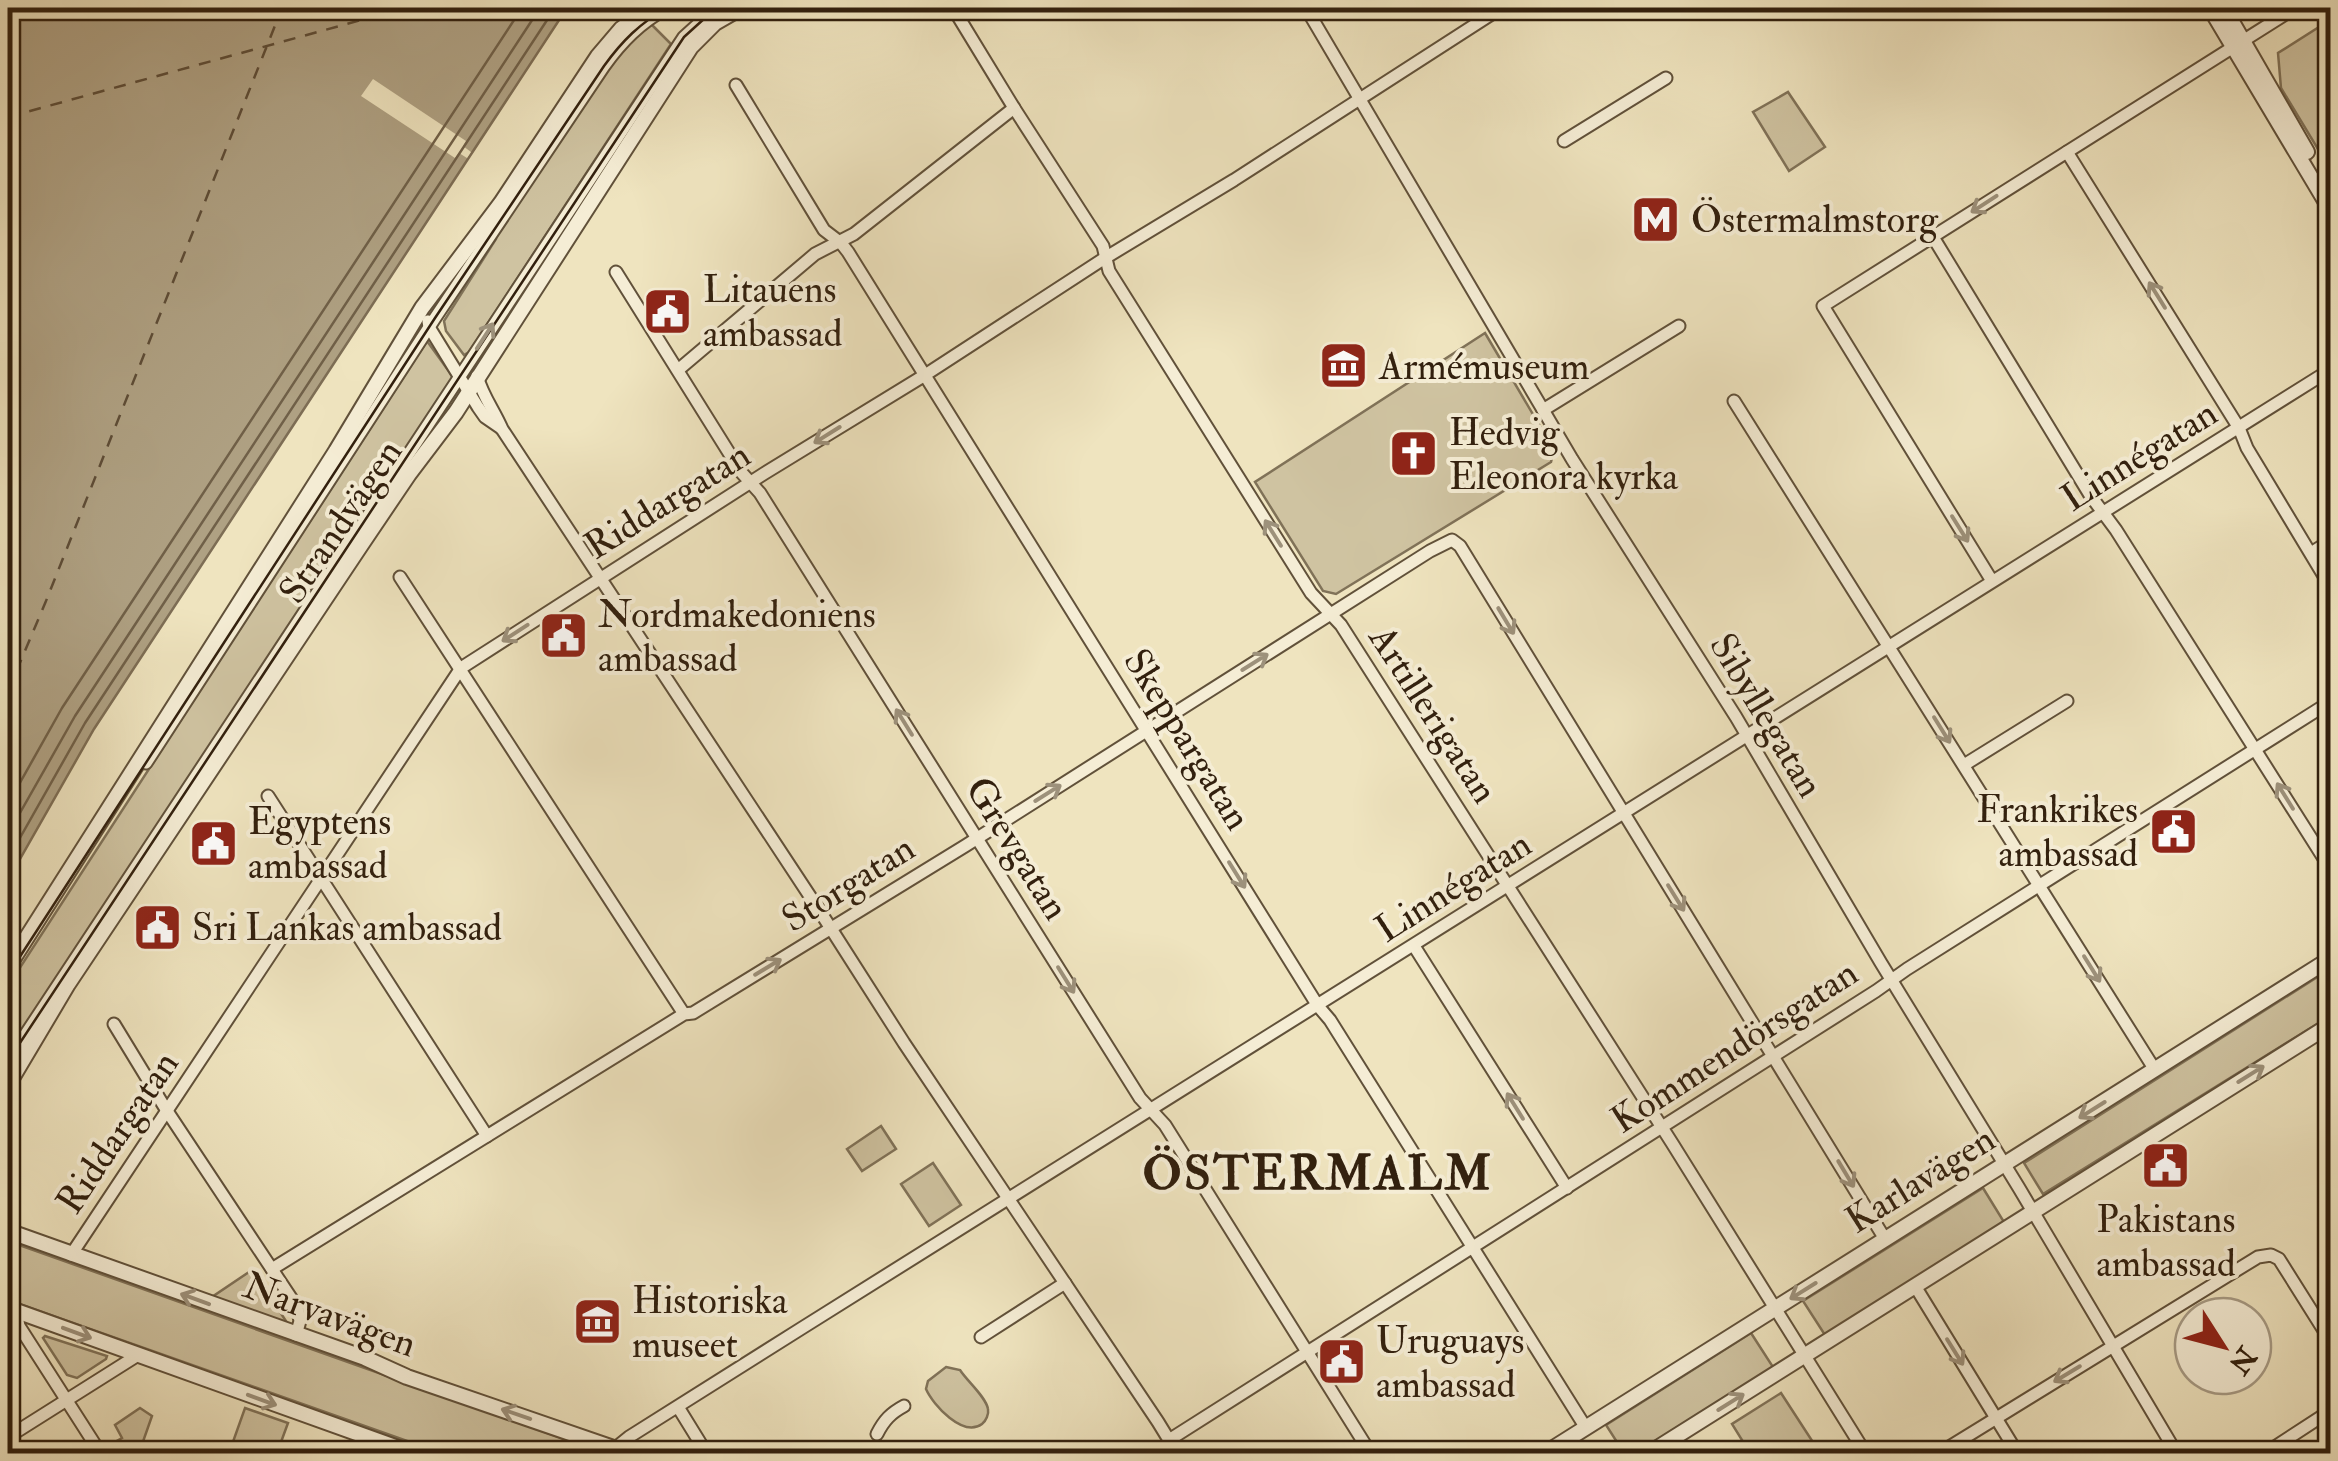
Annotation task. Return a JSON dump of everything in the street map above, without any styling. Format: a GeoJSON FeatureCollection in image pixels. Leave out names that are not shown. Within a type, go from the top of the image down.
{"type":"FeatureCollection","features":[{"type":"Feature","properties":{"kind":"street","name":"Strandvägen"},"geometry":{"type":"LineString","coordinates":[[8,967],[336,451],[422,308],[501,204],[598,56],[621,29],[650,8]]}},
{"type":"Feature","properties":{"kind":"street","name":"Strandvägen"},"geometry":{"type":"LineString","coordinates":[[8,975],[604,66],[638,26],[667,8]]}},
{"type":"Feature","properties":{"kind":"street","name":"Strandvägen"},"geometry":{"type":"LineString","coordinates":[[8,1060],[684,37],[716,8]]}},
{"type":"Feature","properties":{"kind":"street","name":"Strandvägen"},"geometry":{"type":"LineString","coordinates":[[8,1086],[68,984],[370,531],[456,412],[691,47],[715,24],[741,8]]}},
{"type":"Feature","properties":{"kind":"street"},"geometry":{"type":"LineString","coordinates":[[955,12],[972,8]]}},
{"type":"Feature","properties":{"kind":"street","name":"Sibyllegatan"},"geometry":{"type":"LineString","coordinates":[[1306,8],[1543,410],[1747,737],[2177,1454]]}},
{"type":"Feature","properties":{"kind":"street","name":"Riddargatan"},"geometry":{"type":"LineString","coordinates":[[71,1255],[461,668],[1501,8]]}},
{"type":"Feature","properties":{"kind":"street"},"geometry":{"type":"LineString","coordinates":[[2210,8],[2238,43],[2330,191]]}},
{"type":"Feature","properties":{"kind":"street"},"geometry":{"type":"LineString","coordinates":[[2224,8],[2238,43],[2330,209]]}},
{"type":"Feature","properties":{"kind":"street"},"geometry":{"type":"LineString","coordinates":[[1992,581],[1823,306],[2294,8]]}},
{"type":"Feature","properties":{"kind":"street","name":"Artillerigatan"},"geometry":{"type":"LineString","coordinates":[[955,12],[1100,242],[1109,271],[1316,600],[1341,625],[1866,1454]]}},
{"type":"Feature","properties":{"kind":"street"},"geometry":{"type":"LineString","coordinates":[[1564,141],[1666,78]]}},
{"type":"Feature","properties":{"kind":"street","name":"Skeppargatan"},"geometry":{"type":"LineString","coordinates":[[736,85],[824,230],[841,242],[1586,1428]]}},
{"type":"Feature","properties":{"kind":"street"},"geometry":{"type":"LineString","coordinates":[[678,370],[815,254],[841,242],[1014,108]]}},
{"type":"Feature","properties":{"kind":"street"},"geometry":{"type":"LineString","coordinates":[[2067,152],[2239,428],[2247,448],[2330,586]]}},
{"type":"Feature","properties":{"kind":"street","name":"Strandvägen"},"geometry":{"type":"LineString","coordinates":[[430,328],[430,314],[501,204]]}},
{"type":"Feature","properties":{"kind":"street"},"geometry":{"type":"LineString","coordinates":[[1933,237],[2062,450],[2330,868]]}},
{"type":"Feature","properties":{"kind":"street","name":"Grevgatan"},"geometry":{"type":"LineString","coordinates":[[616,272],[741,472],[760,493],[1130,1082],[1165,1125],[1371,1454]]}},
{"type":"Feature","properties":{"kind":"street"},"geometry":{"type":"LineString","coordinates":[[1543,410],[1679,326]]}},
{"type":"Feature","properties":{"kind":"street"},"geometry":{"type":"LineString","coordinates":[[430,328],[485,416],[502,429]]}},
{"type":"Feature","properties":{"kind":"street","name":"Linnégatan"},"geometry":{"type":"LineString","coordinates":[[611,1451],[2330,370]]}},
{"type":"Feature","properties":{"kind":"street"},"geometry":{"type":"LineString","coordinates":[[477,376],[484,398],[502,429],[1171,1447]]}},
{"type":"Feature","properties":{"kind":"street"},"geometry":{"type":"LineString","coordinates":[[1734,401],[2154,1070]]}},
{"type":"Feature","properties":{"kind":"street","name":"Storgatan"},"geometry":{"type":"LineString","coordinates":[[272,1270],[684,1014],[693,1013],[977,838],[1443,543],[1452,540],[1460,546],[1624,814]]}},
{"type":"Feature","properties":{"kind":"street"},"geometry":{"type":"LineString","coordinates":[[2311,554],[2330,541]]}},
{"type":"Feature","properties":{"kind":"street"},"geometry":{"type":"LineString","coordinates":[[400,576],[684,1014]]}},
{"type":"Feature","properties":{"kind":"street"},"geometry":{"type":"LineString","coordinates":[[1964,764],[2067,701]]}},
{"type":"Feature","properties":{"kind":"street","name":"Kommendörsgatan"},"geometry":{"type":"LineString","coordinates":[[1171,1447],[1306,1352],[2330,702]]}},
{"type":"Feature","properties":{"kind":"street"},"geometry":{"type":"LineString","coordinates":[[268,796],[487,1136]]}},
{"type":"Feature","properties":{"kind":"street"},"geometry":{"type":"LineString","coordinates":[[1624,814],[1885,1239]]}},
{"type":"Feature","properties":{"kind":"street"},"geometry":{"type":"LineString","coordinates":[[1414,946],[1566,1188]]}},
{"type":"Feature","properties":{"kind":"street","name":"Karlavägen"},"geometry":{"type":"LineString","coordinates":[[1544,1454],[2330,959]]}},
{"type":"Feature","properties":{"kind":"street"},"geometry":{"type":"LineString","coordinates":[[114,1024],[297,1308],[300,1322],[296,1335]]}},
{"type":"Feature","properties":{"kind":"street"},"geometry":{"type":"LineString","coordinates":[[1648,1454],[2330,1025]]}},
{"type":"Feature","properties":{"kind":"street","name":"Narvavägen"},"geometry":{"type":"LineString","coordinates":[[8,1232],[365,1358],[611,1451],[631,1454]]}},
{"type":"Feature","properties":{"kind":"street"},"geometry":{"type":"LineString","coordinates":[[1938,1454],[2258,1257],[2271,1254],[2279,1259],[2330,1340]]}},
{"type":"Feature","properties":{"kind":"street"},"geometry":{"type":"LineString","coordinates":[[982,1338],[1065,1282]]}},
{"type":"Feature","properties":{"kind":"street"},"geometry":{"type":"LineString","coordinates":[[1915,1286],[2018,1454]]}},
{"type":"Feature","properties":{"kind":"street"},"geometry":{"type":"LineString","coordinates":[[12,1310],[415,1454]]}},
{"type":"Feature","properties":{"kind":"street"},"geometry":{"type":"LineString","coordinates":[[12,1310],[101,1454]]}},
{"type":"Feature","properties":{"kind":"street"},"geometry":{"type":"LineString","coordinates":[[8,1438],[138,1355]]}},
{"type":"Feature","properties":{"kind":"street"},"geometry":{"type":"LineString","coordinates":[[877,1434],[892,1412],[904,1406]]}},
{"type":"Feature","properties":{"kind":"street"},"geometry":{"type":"LineString","coordinates":[[678,1407],[707,1454]]}},
{"type":"Feature","properties":{"kind":"street"},"geometry":{"type":"LineString","coordinates":[[2264,1454],[2330,1411]]}},
{"type":"Feature","properties":{"kind":"shaded area"},"geometry":{"type":"Polygon","coordinates":[[[2330,20],[2330,169],[2281,88],[2278,53],[2330,20]]]}},
{"type":"Feature","properties":{"kind":"shaded area"},"geometry":{"type":"Polygon","coordinates":[[[651,24],[671,44],[464,355],[446,331],[444,321],[496,239],[496,232],[626,44],[651,24]]]}},
{"type":"Feature","properties":{"kind":"shaded area"},"geometry":{"type":"Polygon","coordinates":[[[1788,92],[1825,147],[1789,171],[1753,112],[1788,92]]]}},
{"type":"Feature","properties":{"kind":"shaded area"},"geometry":{"type":"Polygon","coordinates":[[[1485,333],[1554,450],[1551,462],[1336,594],[1323,591],[1255,482],[1485,333]]]}},
{"type":"Feature","properties":{"kind":"shaded area"},"geometry":{"type":"Polygon","coordinates":[[[427,341],[453,382],[8,1052],[8,986],[427,341]]]}},
{"type":"Feature","properties":{"kind":"shaded area"},"geometry":{"type":"Polygon","coordinates":[[[2330,969],[2330,1016],[2043,1194],[2024,1163],[2330,969]]]}},
{"type":"Feature","properties":{"kind":"shaded area"},"geometry":{"type":"Polygon","coordinates":[[[881,1126],[896,1149],[862,1171],[847,1149],[881,1126]]]}},
{"type":"Feature","properties":{"kind":"shaded area"},"geometry":{"type":"Polygon","coordinates":[[[933,1163],[961,1205],[929,1226],[901,1184],[933,1163]]]}},
{"type":"Feature","properties":{"kind":"shaded area"},"geometry":{"type":"Polygon","coordinates":[[[1983,1188],[2004,1222],[1825,1335],[1803,1301],[1983,1188]]]}},
{"type":"Feature","properties":{"kind":"shaded area"},"geometry":{"type":"Polygon","coordinates":[[[8,1241],[584,1446],[587,1453],[441,1453],[8,1300],[8,1241]]]}},
{"type":"Feature","properties":{"kind":"shaded area"},"geometry":{"type":"Polygon","coordinates":[[[252,1270],[290,1327],[209,1299],[252,1270]]]}},
{"type":"Feature","properties":{"kind":"shaded area"},"geometry":{"type":"Polygon","coordinates":[[[1751,1333],[1773,1367],[1636,1453],[1624,1453],[1606,1425],[1751,1333]]]}},
{"type":"Feature","properties":{"kind":"shaded area"},"geometry":{"type":"Polygon","coordinates":[[[45,1336],[107,1356],[106,1359],[77,1378],[67,1375],[45,1336]]]}},
{"type":"Feature","properties":{"kind":"shaded area"},"geometry":{"type":"Polygon","coordinates":[[[946,1367],[960,1370],[984,1399],[988,1413],[982,1424],[966,1427],[958,1423],[930,1396],[926,1389],[928,1381],[946,1367]]]}},
{"type":"Feature","properties":{"kind":"shaded area"},"geometry":{"type":"Polygon","coordinates":[[[1781,1393],[1820,1453],[1750,1453],[1732,1424],[1781,1393]]]}},
{"type":"Feature","properties":{"kind":"shaded area"},"geometry":{"type":"Polygon","coordinates":[[[140,1408],[152,1416],[139,1453],[123,1453],[115,1442],[122,1438],[115,1425],[140,1408]]]}},
{"type":"Feature","properties":{"kind":"shaded area"},"geometry":{"type":"Polygon","coordinates":[[[245,1408],[288,1423],[277,1453],[229,1453],[245,1408]]]}},
{"type":"Feature","properties":{"kind":"water"},"geometry":{"type":"Polygon","coordinates":[[[8,8],[567,8],[94,729],[8,880],[8,8]]]}},
{"type":"Feature","properties":{"kind":"pier"},"geometry":{"type":"Polygon","coordinates":[[[373,79],[466,141],[463,146],[471,152],[467,158],[459,153],[455,158],[361,96],[373,79]]]}},
{"type":"Feature","properties":{"kind":"ferry route"},"geometry":{"type":"LineString","coordinates":[[8,691],[282,8]]}},
{"type":"Feature","properties":{"kind":"ferry route"},"geometry":{"type":"LineString","coordinates":[[8,117],[405,8]]}},
{"type":"Feature","properties":{"kind":"tram line"},"geometry":{"type":"LineString","coordinates":[[8,975],[435,318],[604,66],[632,33],[667,8]]}},
{"type":"Feature","properties":{"kind":"tram line"},"geometry":{"type":"LineString","coordinates":[[8,1061],[684,37],[716,8]]}},
{"type":"Feature","properties":{"kind":"place","name":"Östermalmstorg"},"geometry":{"type":"Point","coordinates":[1656,219]}},
{"type":"Feature","properties":{"kind":"place","name":"Litauens ambassad"},"geometry":{"type":"Point","coordinates":[668,311]}},
{"type":"Feature","properties":{"kind":"place","name":"Armémuseum"},"geometry":{"type":"Point","coordinates":[1344,366]}},
{"type":"Feature","properties":{"kind":"place","name":"Hedvig Eleonora kyrka"},"geometry":{"type":"Point","coordinates":[1414,454]}},
{"type":"Feature","properties":{"kind":"place","name":"Nordmakedoniens ambassad"},"geometry":{"type":"Point","coordinates":[563,636]}},
{"type":"Feature","properties":{"kind":"place","name":"Frankrikes ambassad"},"geometry":{"type":"Point","coordinates":[2173,831]}},
{"type":"Feature","properties":{"kind":"place","name":"Egyptens ambassad"},"geometry":{"type":"Point","coordinates":[213,843]}},
{"type":"Feature","properties":{"kind":"place","name":"Sri Lankas ambassad"},"geometry":{"type":"Point","coordinates":[157,927]}},
{"type":"Feature","properties":{"kind":"place","name":"Pakistans ambassad"},"geometry":{"type":"Point","coordinates":[2166,1165]}},
{"type":"Feature","properties":{"kind":"place","name":"Historiska museet"},"geometry":{"type":"Point","coordinates":[597,1322]}},
{"type":"Feature","properties":{"kind":"place","name":"Uruguays ambassad"},"geometry":{"type":"Point","coordinates":[1341,1362]}},
{"type":"Feature","properties":{"kind":"district","name":"ÖSTERMALM"},"geometry":{"type":"Point","coordinates":[1318,1172]}}]}
